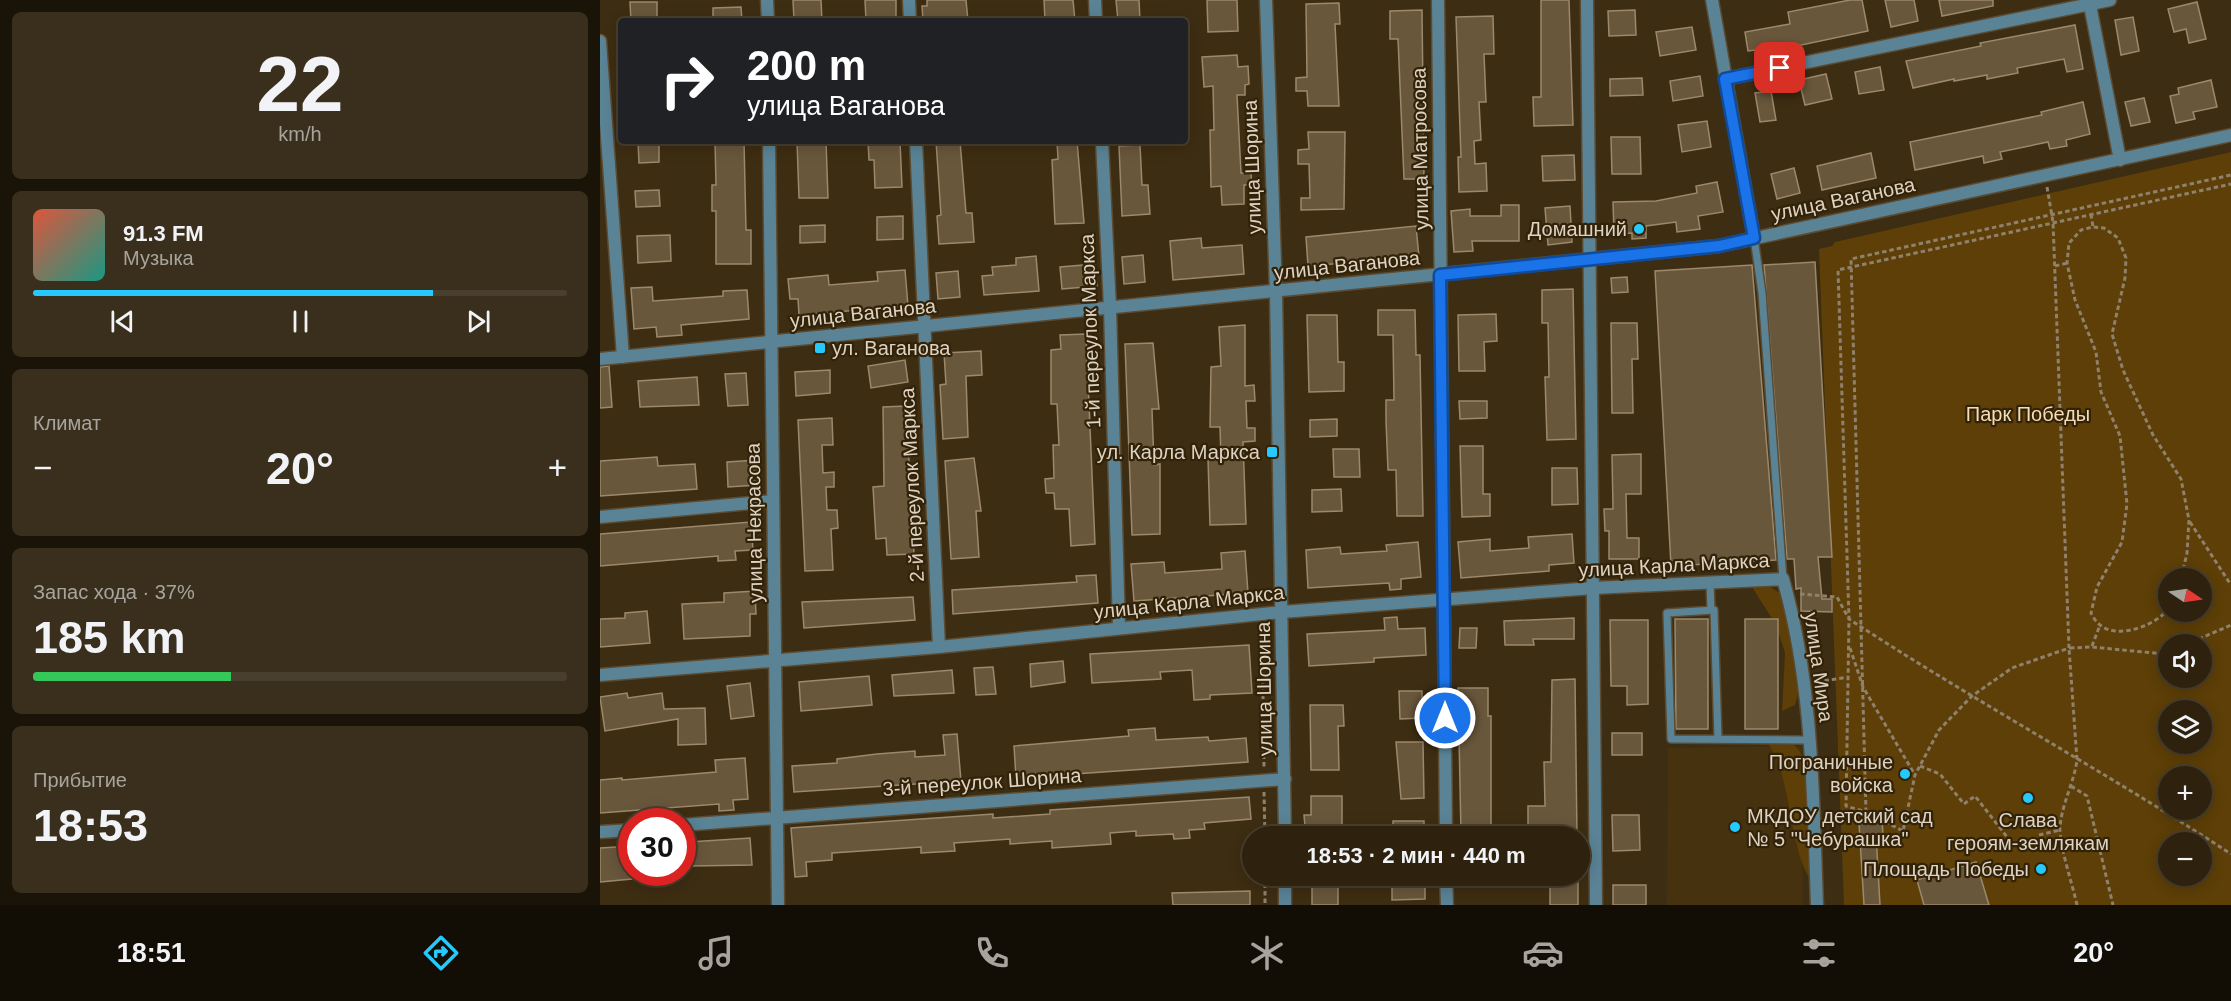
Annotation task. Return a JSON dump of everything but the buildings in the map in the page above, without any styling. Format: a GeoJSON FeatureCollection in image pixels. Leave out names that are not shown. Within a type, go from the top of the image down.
{"type":"FeatureCollection","features":[{"type":"Feature","properties":{"kind":"street"},"geometry":{"type":"LineString","coordinates":[[768,0],[768,18]]}},
{"type":"Feature","properties":{"kind":"street"},"geometry":{"type":"LineString","coordinates":[[909,0],[910,18]]}},
{"type":"Feature","properties":{"kind":"street"},"geometry":{"type":"LineString","coordinates":[[1095,0],[1096,18]]}},
{"type":"Feature","properties":{"kind":"street","name":"улица Шорина"},"geometry":{"type":"LineString","coordinates":[[1266,0],[1276,292],[1285,826]]}},
{"type":"Feature","properties":{"kind":"street","name":"улица Матросова"},"geometry":{"type":"LineString","coordinates":[[1438,0],[1446,826]]}},
{"type":"Feature","properties":{"kind":"street"},"geometry":{"type":"LineString","coordinates":[[1587,0],[1596,905]]}},
{"type":"Feature","properties":{"kind":"street"},"geometry":{"type":"LineString","coordinates":[[1712,0],[1754,238]]}},
{"type":"Feature","properties":{"kind":"street"},"geometry":{"type":"LineString","coordinates":[[1725,79],[2089,2],[2110,0]]}},
{"type":"Feature","properties":{"kind":"street"},"geometry":{"type":"LineString","coordinates":[[2089,2],[2120,160]]}},
{"type":"Feature","properties":{"kind":"street"},"geometry":{"type":"LineString","coordinates":[[600,41],[622,357]]}},
{"type":"Feature","properties":{"kind":"street","name":"улица Ваганова"},"geometry":{"type":"LineString","coordinates":[[600,359],[1719,246],[2231,135]]}},
{"type":"Feature","properties":{"kind":"street","name":"улица Некрасова"},"geometry":{"type":"LineString","coordinates":[[769,144],[778,905]]}},
{"type":"Feature","properties":{"kind":"street","name":"2-й переулок Маркса"},"geometry":{"type":"LineString","coordinates":[[916,144],[939,647]]}},
{"type":"Feature","properties":{"kind":"street","name":"1-й переулок Маркса"},"geometry":{"type":"LineString","coordinates":[[1102,144],[1110,308],[1119,628]]}},
{"type":"Feature","properties":{"kind":"street"},"geometry":{"type":"LineString","coordinates":[[600,517],[772,501]]}},
{"type":"Feature","properties":{"kind":"street","name":"улица Карла Маркса"},"geometry":{"type":"LineString","coordinates":[[600,675],[939,647],[1282,612],[1593,588],[1783,579]]}},
{"type":"Feature","properties":{"kind":"street","name":"улица Мира"},"geometry":{"type":"LineString","coordinates":[[1783,579],[1797,629],[1809,740],[1817,905]]}},
{"type":"Feature","properties":{"kind":"street","name":"3-й переулок Шорина"},"geometry":{"type":"LineString","coordinates":[[696,824],[1285,779]]}},
{"type":"Feature","properties":{"kind":"street"},"geometry":{"type":"LineString","coordinates":[[600,832],[618,831]]}},
{"type":"Feature","properties":{"kind":"street"},"geometry":{"type":"LineString","coordinates":[[1285,886],[1285,905]]}},
{"type":"Feature","properties":{"kind":"street"},"geometry":{"type":"LineString","coordinates":[[1446,886],[1446,905]]}},
{"type":"Feature","properties":{"kind":"lane"},"geometry":{"type":"LineString","coordinates":[[1754,238],[1762,293],[1783,579]]}},
{"type":"Feature","properties":{"kind":"lane"},"geometry":{"type":"LineString","coordinates":[[1710,582],[1711,610],[1714,610],[1718,739]]}},
{"type":"Feature","properties":{"kind":"lane"},"geometry":{"type":"LineString","coordinates":[[1711,610],[1667,613],[1671,739],[1809,740]]}},
{"type":"Feature","properties":{"kind":"path"},"geometry":{"type":"LineString","coordinates":[[1866,812],[1851,259],[2231,175]]}},
{"type":"Feature","properties":{"kind":"path"},"geometry":{"type":"LineString","coordinates":[[2045,176],[2053,222],[2069,648],[2077,760],[2071,786],[2064,802],[2060,830],[2077,905]]}},
{"type":"Feature","properties":{"kind":"path"},"geometry":{"type":"LineString","coordinates":[[2158,653],[2092,646],[2069,648],[2012,668],[1972,696],[1939,730],[1915,775],[1903,831],[1866,812],[1846,806],[1849,620],[1838,270],[2231,184]]}},
{"type":"Feature","properties":{"kind":"path"},"geometry":{"type":"LineString","coordinates":[[2091,214],[2093,227]]}},
{"type":"Feature","properties":{"kind":"path"},"geometry":{"type":"LineString","coordinates":[[2158,620],[2139,629],[2111,630],[2100,625],[2091,613],[2093,600],[2122,542],[2127,522],[2127,504],[2120,436],[2101,392],[2096,352],[2075,300],[2067,263],[2069,243],[2081,230],[2093,227],[2104,228],[2118,237],[2126,258],[2125,278],[2112,334],[2123,370],[2153,435],[2181,479],[2189,520],[2184,568]]}},
{"type":"Feature","properties":{"kind":"path"},"geometry":{"type":"LineString","coordinates":[[2055,266],[2067,263]]}},
{"type":"Feature","properties":{"kind":"path"},"geometry":{"type":"LineString","coordinates":[[2189,520],[2231,585]]}},
{"type":"Feature","properties":{"kind":"path"},"geometry":{"type":"LineString","coordinates":[[1786,593],[1838,597],[1849,620],[2077,760],[2148,800],[2231,854]]}},
{"type":"Feature","properties":{"kind":"path"},"geometry":{"type":"LineString","coordinates":[[1262,614],[1264,826]]}},
{"type":"Feature","properties":{"kind":"path"},"geometry":{"type":"LineString","coordinates":[[2092,646],[2100,625]]}},
{"type":"Feature","properties":{"kind":"path"},"geometry":{"type":"LineString","coordinates":[[2210,634],[2231,625]]}},
{"type":"Feature","properties":{"kind":"path"},"geometry":{"type":"LineString","coordinates":[[1848,643],[1863,687],[1915,775]]}},
{"type":"Feature","properties":{"kind":"path"},"geometry":{"type":"LineString","coordinates":[[1803,683],[1848,677]]}},
{"type":"Feature","properties":{"kind":"path"},"geometry":{"type":"LineString","coordinates":[[1920,766],[1940,774],[1964,804],[1976,796],[2011,843]]}},
{"type":"Feature","properties":{"kind":"path"},"geometry":{"type":"LineString","coordinates":[[2071,786],[2087,796],[2113,905]]}},
{"type":"Feature","properties":{"kind":"path"},"geometry":{"type":"LineString","coordinates":[[2039,835],[2060,830]]}},
{"type":"Feature","properties":{"kind":"path"},"geometry":{"type":"LineString","coordinates":[[1265,886],[1265,905]]}},
{"type":"Feature","properties":{"kind":"shaded area","name":"МКДОУ детский сад № 5 \"Чебурашка\""},"geometry":{"type":"Polygon","coordinates":[[[1801,746],[1803,905],[1667,905],[1668,748],[1801,746]]]}},
{"type":"Feature","properties":{"kind":"green space","name":"Парк Победы"},"geometry":{"type":"Polygon","coordinates":[[[2231,152],[2231,905],[1844,905],[1819,249],[1832,246],[1835,242],[2231,152]]]}},
{"type":"Feature","properties":{"kind":"green space"},"geometry":{"type":"Polygon","coordinates":[[[1765,584],[1785,596],[1800,627],[1808,656],[1795,705],[1782,711],[1785,653],[1776,625],[1752,587],[1765,584]]]}},
{"type":"Feature","properties":{"kind":"green space"},"geometry":{"type":"Polygon","coordinates":[[[1771,739],[1785,740],[1796,747],[1805,760],[1811,777],[1817,817],[1819,867],[1808,876],[1796,843],[1782,775],[1768,743],[1771,739]]]}},
{"type":"Feature","properties":{"kind":"place","name":"Домашний"},"geometry":{"type":"Point","coordinates":[1639,229]}},
{"type":"Feature","properties":{"kind":"place","name":"ул. Ваганова"},"geometry":{"type":"Point","coordinates":[820,348]}},
{"type":"Feature","properties":{"kind":"place","name":"ул. Карла Маркса"},"geometry":{"type":"Point","coordinates":[1272,452]}},
{"type":"Feature","properties":{"kind":"place","name":"Пограничные войска"},"geometry":{"type":"Point","coordinates":[1905,774]}},
{"type":"Feature","properties":{"kind":"place","name":"Слава героям-землякам"},"geometry":{"type":"Point","coordinates":[2028,798]}},
{"type":"Feature","properties":{"kind":"place","name":"МКДОУ детский сад № 5 \"Чебурашка\""},"geometry":{"type":"Point","coordinates":[1735,827]}},
{"type":"Feature","properties":{"kind":"place","name":"Площадь Победы"},"geometry":{"type":"Point","coordinates":[2041,869]}},
{"type":"Feature","properties":{"kind":"route"},"geometry":{"type":"LineString","coordinates":[[1445,718],[1440,275],[1719,246],[1754,238],[1725,79],[1780,68]]}}]}
